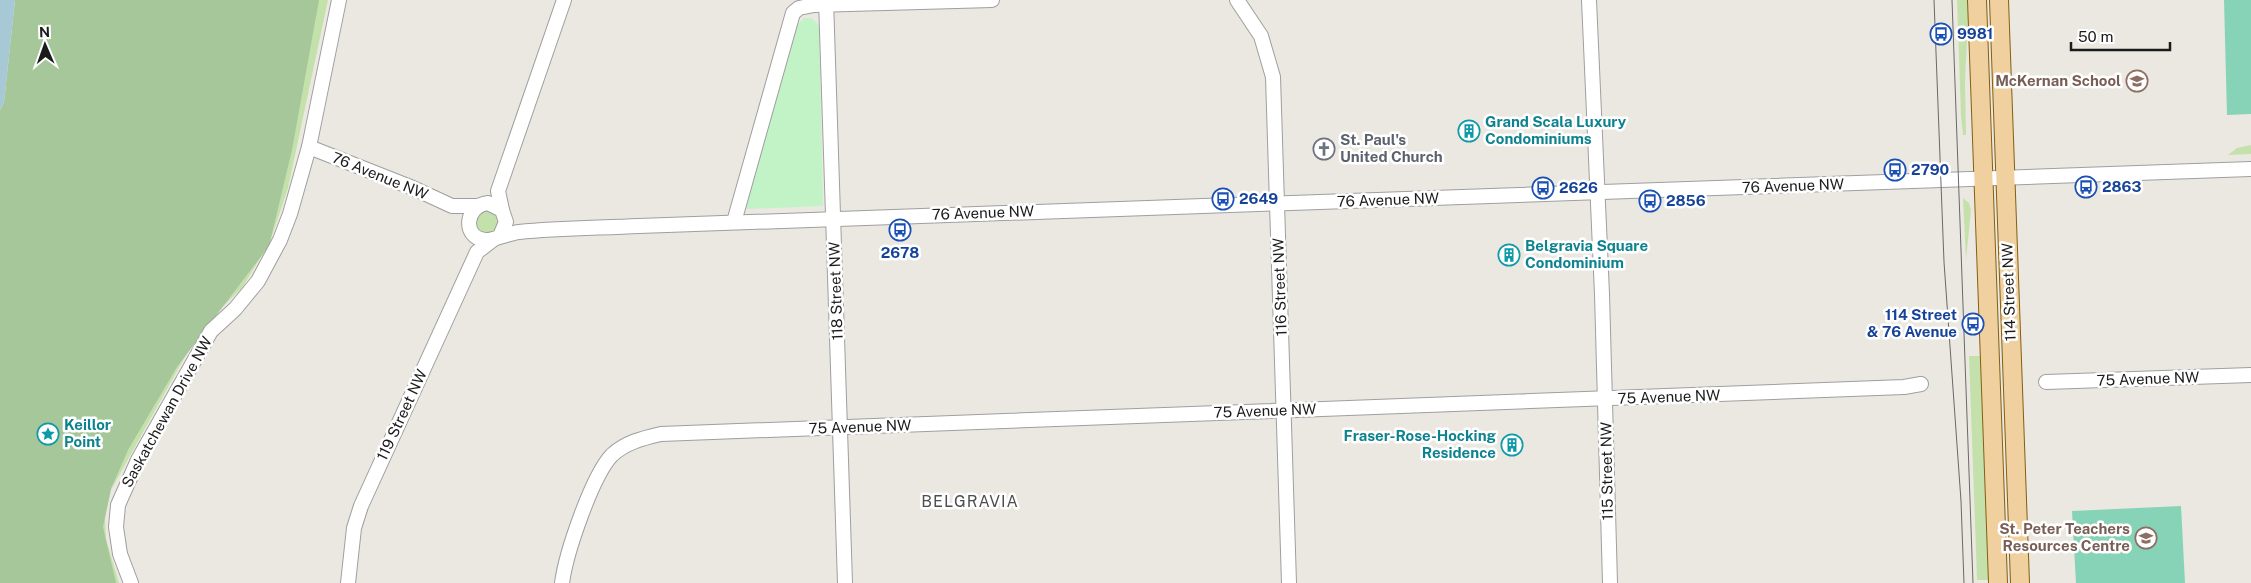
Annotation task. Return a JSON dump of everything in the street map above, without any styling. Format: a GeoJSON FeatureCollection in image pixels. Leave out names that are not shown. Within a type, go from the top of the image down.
{"type":"FeatureCollection","features":[{"type":"Feature","properties":{"kind":"main road","name":"114 Street NW"},"geometry":{"type":"LineString","coordinates":[[1977,0],[1998,583]]}},
{"type":"Feature","properties":{"kind":"main road","name":"114 Street NW"},"geometry":{"type":"LineString","coordinates":[[1999,0],[2020,583]]}},
{"type":"Feature","properties":{"kind":"street","name":"Saskatchewan Drive NW"},"geometry":{"type":"LineString","coordinates":[[131,583],[120,554],[116,527],[118,505],[127,480],[211,331],[235,309],[258,281],[280,240],[290,214],[309,147],[339,0]]}},
{"type":"Feature","properties":{"kind":"street"},"geometry":{"type":"LineString","coordinates":[[497,237],[505,228],[498,191],[564,0]]}},
{"type":"Feature","properties":{"kind":"street"},"geometry":{"type":"LineString","coordinates":[[734,222],[790,20],[799,8],[826,2],[992,0]]}},
{"type":"Feature","properties":{"kind":"street","name":"116 Street NW"},"geometry":{"type":"LineString","coordinates":[[1237,0],[1261,36],[1270,63],[1274,96],[1289,583]]}},
{"type":"Feature","properties":{"kind":"street","name":"115 Street NW"},"geometry":{"type":"LineString","coordinates":[[1588,0],[1605,400],[1610,583]]}},
{"type":"Feature","properties":{"kind":"street","name":"118 Street NW"},"geometry":{"type":"LineString","coordinates":[[826,2],[845,583]]}},
{"type":"Feature","properties":{"kind":"street","name":"76 Avenue NW"},"geometry":{"type":"LineString","coordinates":[[309,147],[413,188],[452,206],[492,204],[513,225],[525,232]]}},
{"type":"Feature","properties":{"kind":"street","name":"76 Avenue NW"},"geometry":{"type":"LineString","coordinates":[[452,206],[471,231],[482,240],[525,232],[734,222],[1597,194],[2251,169]]}},
{"type":"Feature","properties":{"kind":"street"},"geometry":{"type":"LineString","coordinates":[[477,252],[469,216],[479,205],[498,191]]}},
{"type":"Feature","properties":{"kind":"street","name":"119 Street NW"},"geometry":{"type":"LineString","coordinates":[[348,583],[354,528],[361,506],[477,252],[497,237]]}},
{"type":"Feature","properties":{"kind":"street","name":"75 Avenue NW"},"geometry":{"type":"LineString","coordinates":[[2046,382],[2251,375]]}},
{"type":"Feature","properties":{"kind":"street","name":"75 Avenue NW"},"geometry":{"type":"LineString","coordinates":[[562,583],[570,551],[594,484],[613,454],[634,440],[661,434],[1284,410],[1605,400],[1904,387],[1921,384]]}},
{"type":"Feature","properties":{"kind":"green space"},"geometry":{"type":"Polygon","coordinates":[[[15,0],[319,0],[292,150],[269,246],[177,367],[128,450],[111,489],[103,527],[116,583],[0,583],[0,110],[4,102],[15,0]]]}},
{"type":"Feature","properties":{"kind":"green space"},"geometry":{"type":"Polygon","coordinates":[[[297,0],[328,0],[288,188],[270,242],[242,288],[197,335],[111,490],[105,517],[106,539],[119,583],[93,583],[85,558],[297,0]]]}},
{"type":"Feature","properties":{"kind":"green space"},"geometry":{"type":"Polygon","coordinates":[[[1957,0],[1969,0],[1965,81],[1966,135],[1963,135],[1961,116],[1957,0]]]}},
{"type":"Feature","properties":{"kind":"green space"},"geometry":{"type":"Polygon","coordinates":[[[2224,0],[2251,0],[2251,114],[2227,115],[2224,0]]]}},
{"type":"Feature","properties":{"kind":"green space"},"geometry":{"type":"Polygon","coordinates":[[[804,18],[811,18],[819,25],[823,206],[747,209],[746,205],[798,24],[804,18]]]}},
{"type":"Feature","properties":{"kind":"green space"},"geometry":{"type":"Polygon","coordinates":[[[2251,145],[2251,154],[2228,155],[2237,148],[2251,145]]]}},
{"type":"Feature","properties":{"kind":"green space"},"geometry":{"type":"Polygon","coordinates":[[[1963,198],[1969,203],[1971,210],[1966,260],[1963,198]]]}},
{"type":"Feature","properties":{"kind":"green space"},"geometry":{"type":"Polygon","coordinates":[[[487,211],[495,214],[498,222],[495,230],[487,233],[479,230],[476,222],[479,214],[487,211]]]}},
{"type":"Feature","properties":{"kind":"green space"},"geometry":{"type":"Polygon","coordinates":[[[1969,356],[1982,356],[1991,580],[1977,580],[1969,356]]]}},
{"type":"Feature","properties":{"kind":"green space"},"geometry":{"type":"Polygon","coordinates":[[[2181,506],[2185,583],[2076,583],[2072,511],[2181,506]]]}},
{"type":"Feature","properties":{"kind":"water"},"geometry":{"type":"Polygon","coordinates":[[[0,0],[15,0],[4,102],[0,110],[0,0]]]}},
{"type":"Feature","properties":{"kind":"tram line"},"geometry":{"type":"LineString","coordinates":[[1934,0],[1944,262],[1961,501],[1964,583]]}},
{"type":"Feature","properties":{"kind":"tram line"},"geometry":{"type":"LineString","coordinates":[[1952,0],[1973,583]]}},
{"type":"Feature","properties":{"kind":"place","name":"9981"},"geometry":{"type":"Point","coordinates":[1941,34]}},
{"type":"Feature","properties":{"kind":"place","name":"McKernan School"},"geometry":{"type":"Point","coordinates":[2137,81]}},
{"type":"Feature","properties":{"kind":"place","name":"Grand Scala Luxury Condominiums"},"geometry":{"type":"Point","coordinates":[1469,131]}},
{"type":"Feature","properties":{"kind":"place","name":"St. Paul's United Church"},"geometry":{"type":"Point","coordinates":[1324,149]}},
{"type":"Feature","properties":{"kind":"place","name":"2790"},"geometry":{"type":"Point","coordinates":[1895,170]}},
{"type":"Feature","properties":{"kind":"place","name":"2863"},"geometry":{"type":"Point","coordinates":[2086,187]}},
{"type":"Feature","properties":{"kind":"place","name":"2626"},"geometry":{"type":"Point","coordinates":[1543,188]}},
{"type":"Feature","properties":{"kind":"place","name":"2649"},"geometry":{"type":"Point","coordinates":[1223,199]}},
{"type":"Feature","properties":{"kind":"place","name":"2856"},"geometry":{"type":"Point","coordinates":[1650,201]}},
{"type":"Feature","properties":{"kind":"place","name":"2678"},"geometry":{"type":"Point","coordinates":[900,230]}},
{"type":"Feature","properties":{"kind":"place","name":"Belgravia Square Condominium"},"geometry":{"type":"Point","coordinates":[1509,255]}},
{"type":"Feature","properties":{"kind":"place","name":"114 Street & 76 Avenue"},"geometry":{"type":"Point","coordinates":[1973,324]}},
{"type":"Feature","properties":{"kind":"place","name":"Keillor Point"},"geometry":{"type":"Point","coordinates":[48,434]}},
{"type":"Feature","properties":{"kind":"place","name":"Fraser-Rose-Hocking Residence"},"geometry":{"type":"Point","coordinates":[1512,445]}},
{"type":"Feature","properties":{"kind":"place","name":"St. Peter Teachers Resources Centre"},"geometry":{"type":"Point","coordinates":[2146,538]}},
{"type":"Feature","properties":{"kind":"district","name":"BELGRAVIA"},"geometry":{"type":"Point","coordinates":[970,501]}}]}
